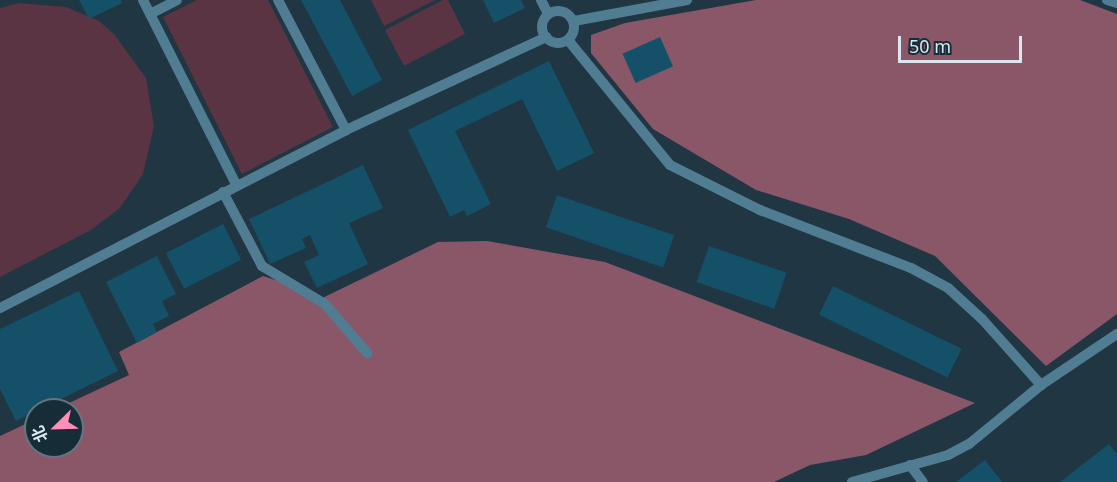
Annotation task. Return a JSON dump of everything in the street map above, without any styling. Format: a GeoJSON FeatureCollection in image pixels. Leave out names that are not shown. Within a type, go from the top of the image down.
{"type":"FeatureCollection","features":[{"type":"Feature","properties":{"kind":"lane"},"geometry":{"type":"LineString","coordinates":[[143,0],[237,186]]}},
{"type":"Feature","properties":{"kind":"lane"},"geometry":{"type":"LineString","coordinates":[[150,14],[177,0]]}},
{"type":"Feature","properties":{"kind":"lane"},"geometry":{"type":"LineString","coordinates":[[278,0],[346,130]]}},
{"type":"Feature","properties":{"kind":"lane"},"geometry":{"type":"LineString","coordinates":[[541,0],[548,14]]}},
{"type":"Feature","properties":{"kind":"lane"},"geometry":{"type":"LineString","coordinates":[[574,21],[687,0]]}},
{"type":"Feature","properties":{"kind":"lane"},"geometry":{"type":"LineString","coordinates":[[1107,0],[1117,3]]}},
{"type":"Feature","properties":{"kind":"lane"},"geometry":{"type":"LineString","coordinates":[[561,10],[574,21],[574,32],[568,40],[559,43],[546,37],[542,27],[548,14],[561,10]]}},
{"type":"Feature","properties":{"kind":"lane"},"geometry":{"type":"LineString","coordinates":[[0,308],[346,130],[546,37]]}},
{"type":"Feature","properties":{"kind":"lane"},"geometry":{"type":"LineString","coordinates":[[568,40],[670,165],[760,210],[911,268],[948,288],[982,319],[1041,385]]}},
{"type":"Feature","properties":{"kind":"lane"},"geometry":{"type":"LineString","coordinates":[[223,192],[262,266],[325,304],[367,353]]}},
{"type":"Feature","properties":{"kind":"lane"},"geometry":{"type":"LineString","coordinates":[[852,482],[969,444],[1041,385],[1117,334]]}},
{"type":"Feature","properties":{"kind":"lane"},"geometry":{"type":"LineString","coordinates":[[910,465],[923,482]]}},
{"type":"Feature","properties":{"kind":"shaded area"},"geometry":{"type":"Polygon","coordinates":[[[197,0],[268,0],[333,127],[242,174],[163,17],[197,0]]]}},
{"type":"Feature","properties":{"kind":"shaded area"},"geometry":{"type":"Polygon","coordinates":[[[371,0],[435,0],[384,26],[371,0]]]}},
{"type":"Feature","properties":{"kind":"shaded area"},"geometry":{"type":"Polygon","coordinates":[[[443,0],[448,0],[465,34],[404,66],[385,30],[443,0]]]}},
{"type":"Feature","properties":{"kind":"shaded area"},"geometry":{"type":"Polygon","coordinates":[[[756,0],[1080,0],[1117,14],[1117,314],[1046,366],[935,256],[849,219],[756,190],[653,129],[591,53],[591,35],[625,23],[756,0]]]}},
{"type":"Feature","properties":{"kind":"shaded area"},"geometry":{"type":"Polygon","coordinates":[[[19,3],[66,7],[99,21],[114,34],[146,78],[154,126],[143,174],[120,208],[91,230],[0,277],[0,8],[19,3]]]}},
{"type":"Feature","properties":{"kind":"shaded area"},"geometry":{"type":"Polygon","coordinates":[[[487,241],[605,262],[975,403],[866,455],[810,465],[774,482],[0,482],[0,436],[24,425],[24,458],[84,458],[84,398],[80,398],[129,375],[119,352],[263,276],[288,284],[314,302],[438,242],[487,241]]]}},
{"type":"Feature","properties":{"kind":"building"},"geometry":{"type":"Polygon","coordinates":[[[79,0],[121,0],[122,3],[89,19],[79,0]]]}},
{"type":"Feature","properties":{"kind":"building"},"geometry":{"type":"Polygon","coordinates":[[[301,0],[340,0],[382,80],[352,96],[301,0]]]}},
{"type":"Feature","properties":{"kind":"building"},"geometry":{"type":"Polygon","coordinates":[[[483,0],[521,0],[525,8],[494,23],[483,0]]]}},
{"type":"Feature","properties":{"kind":"building"},"geometry":{"type":"Polygon","coordinates":[[[660,37],[673,66],[636,83],[623,54],[660,37]]]}},
{"type":"Feature","properties":{"kind":"building"},"geometry":{"type":"Polygon","coordinates":[[[549,61],[594,153],[557,171],[522,99],[455,131],[491,204],[467,216],[464,210],[450,217],[408,130],[549,61]]]}},
{"type":"Feature","properties":{"kind":"building"},"geometry":{"type":"Polygon","coordinates":[[[363,165],[383,208],[349,223],[368,264],[317,288],[304,262],[319,255],[310,235],[302,239],[306,248],[270,264],[249,219],[363,165]]]}},
{"type":"Feature","properties":{"kind":"building"},"geometry":{"type":"Polygon","coordinates":[[[557,195],[674,235],[663,268],[546,227],[557,195]]]}},
{"type":"Feature","properties":{"kind":"building"},"geometry":{"type":"Polygon","coordinates":[[[223,224],[241,260],[184,289],[166,253],[223,224]]]}},
{"type":"Feature","properties":{"kind":"building"},"geometry":{"type":"Polygon","coordinates":[[[709,246],[787,273],[774,309],[697,282],[709,246]]]}},
{"type":"Feature","properties":{"kind":"building"},"geometry":{"type":"Polygon","coordinates":[[[157,256],[176,294],[162,301],[169,316],[153,324],[157,332],[137,343],[106,282],[157,256]]]}},
{"type":"Feature","properties":{"kind":"building"},"geometry":{"type":"Polygon","coordinates":[[[833,286],[962,349],[947,377],[819,315],[833,286]]]}},
{"type":"Feature","properties":{"kind":"building"},"geometry":{"type":"Polygon","coordinates":[[[79,291],[118,371],[63,398],[24,398],[24,417],[16,421],[0,389],[0,329],[79,291]]]}},
{"type":"Feature","properties":{"kind":"building"},"geometry":{"type":"Polygon","coordinates":[[[1109,444],[1117,454],[1117,482],[1060,482],[1109,444]]]}},
{"type":"Feature","properties":{"kind":"building"},"geometry":{"type":"Polygon","coordinates":[[[985,460],[1002,482],[956,482],[985,460]]]}}]}
